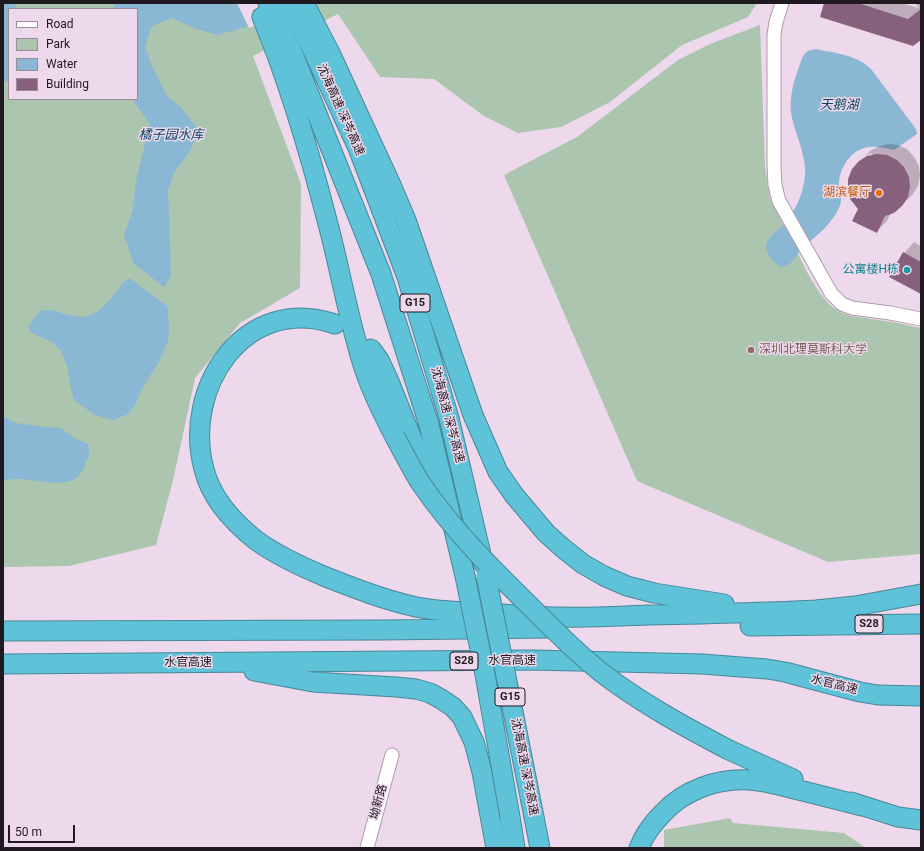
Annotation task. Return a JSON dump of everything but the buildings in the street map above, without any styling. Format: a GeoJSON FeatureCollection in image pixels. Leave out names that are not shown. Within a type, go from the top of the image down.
{"type":"FeatureCollection","features":[{"type":"Feature","properties":{"kind":"highway"},"geometry":{"type":"LineString","coordinates":[[255,3],[283,50],[290,89],[307,146],[328,225],[348,310],[366,372],[395,437],[422,485],[447,518],[511,588],[576,652],[602,673],[629,692],[696,733],[728,750],[778,773],[862,806]]}},
{"type":"Feature","properties":{"kind":"highway","name":"沈海高速 深岑高速"},"geometry":{"type":"LineString","coordinates":[[268,3],[283,50],[381,274],[429,425],[464,572],[484,670],[515,848]]}},
{"type":"Feature","properties":{"kind":"highway","name":"沈海高速 深岑高速"},"geometry":{"type":"LineString","coordinates":[[289,3],[315,39],[358,148],[407,277],[449,418],[486,576],[540,848]]}},
{"type":"Feature","properties":{"kind":"highway"},"geometry":{"type":"LineString","coordinates":[[304,3],[315,39],[388,180],[406,220],[473,415],[498,472],[514,495],[546,533],[583,564],[604,576],[627,586],[654,593],[778,612]]}},
{"type":"Feature","properties":{"kind":"highway"},"geometry":{"type":"LineString","coordinates":[[335,324],[312,319],[297,318],[271,323],[258,329],[234,346],[225,357],[210,384],[201,412],[200,449],[204,471],[217,498],[229,514],[257,541],[298,565],[355,589],[412,606],[433,610],[561,617],[778,612],[855,606],[921,594]]}},
{"type":"Feature","properties":{"kind":"highway"},"geometry":{"type":"LineString","coordinates":[[371,349],[388,378],[400,406],[464,572]]}},
{"type":"Feature","properties":{"kind":"highway","name":"S28"},"geometry":{"type":"LineString","coordinates":[[3,631],[382,630],[921,624]]}},
{"type":"Feature","properties":{"kind":"highway","name":"水官高速"},"geometry":{"type":"LineString","coordinates":[[3,664],[533,660],[702,664],[773,670],[860,692],[921,696]]}},
{"type":"Feature","properties":{"kind":"highway"},"geometry":{"type":"LineString","coordinates":[[207,663],[313,682],[396,686],[416,689],[441,698],[453,707],[462,717],[474,742],[482,772],[496,848]]}},
{"type":"Feature","properties":{"kind":"highway"},"geometry":{"type":"LineString","coordinates":[[639,848],[648,831],[667,808],[690,792],[719,782],[734,780],[750,780],[770,783],[862,806],[898,817],[921,820]]}},
{"type":"Feature","properties":{"kind":"street"},"geometry":{"type":"LineString","coordinates":[[782,3],[776,22],[774,35],[774,166],[777,193],[785,213],[831,293],[842,304],[852,308],[921,319]]}},
{"type":"Feature","properties":{"kind":"street","name":"坳新路"},"geometry":{"type":"LineString","coordinates":[[367,848],[392,755]]}},
{"type":"Feature","properties":{"kind":"green space"},"geometry":{"type":"Polygon","coordinates":[[[3,3],[757,3],[748,17],[682,45],[610,102],[561,127],[518,133],[484,116],[434,79],[380,77],[338,14],[253,56],[301,184],[300,288],[240,323],[195,378],[174,476],[156,545],[69,566],[3,567],[3,3]]]}},
{"type":"Feature","properties":{"kind":"green space","name":"深圳北理莫斯科大学"},"geometry":{"type":"Polygon","coordinates":[[[760,25],[765,168],[770,198],[808,274],[819,292],[830,305],[840,312],[851,316],[921,328],[921,554],[828,562],[637,481],[504,175],[577,137],[678,60],[710,44],[760,25]]]}},
{"type":"Feature","properties":{"kind":"green space"},"geometry":{"type":"Polygon","coordinates":[[[730,818],[733,823],[844,833],[866,848],[664,848],[664,830],[730,818]]]}},
{"type":"Feature","properties":{"kind":"water"},"geometry":{"type":"Polygon","coordinates":[[[3,3],[13,3],[17,8],[8,8],[8,81],[3,82],[3,3]]]}},
{"type":"Feature","properties":{"kind":"water","name":"橘子园水库"},"geometry":{"type":"Polygon","coordinates":[[[117,3],[284,3],[270,18],[243,28],[217,35],[194,28],[172,18],[152,26],[145,46],[151,64],[167,96],[180,106],[195,126],[196,137],[190,151],[174,173],[168,190],[171,275],[164,287],[134,264],[124,235],[132,212],[137,176],[150,124],[133,100],[138,100],[138,8],[113,8],[117,3]]]}},
{"type":"Feature","properties":{"kind":"water","name":"天鹅湖"},"geometry":{"type":"Polygon","coordinates":[[[816,49],[838,53],[852,58],[865,64],[871,69],[916,129],[917,134],[894,150],[870,147],[858,150],[853,154],[845,163],[840,175],[839,184],[841,201],[832,220],[802,249],[793,261],[784,267],[780,267],[767,253],[766,247],[770,237],[782,227],[793,212],[802,191],[805,168],[802,149],[792,118],[791,99],[795,79],[803,57],[808,51],[816,49]]]}},
{"type":"Feature","properties":{"kind":"water"},"geometry":{"type":"Polygon","coordinates":[[[127,279],[131,279],[167,306],[169,327],[168,341],[159,362],[144,385],[134,407],[126,415],[113,420],[95,415],[74,400],[67,366],[61,351],[52,342],[30,332],[29,325],[39,312],[43,310],[78,317],[93,314],[107,303],[127,279]]]}},
{"type":"Feature","properties":{"kind":"water"},"geometry":{"type":"Polygon","coordinates":[[[3,416],[16,423],[61,428],[76,439],[88,444],[89,454],[79,475],[71,481],[61,483],[25,479],[3,481],[3,416]]]}},
{"type":"Feature","properties":{"kind":"pier"},"geometry":{"type":"Polygon","coordinates":[[[237,3],[286,3],[271,20],[249,28],[237,3]]]}},
{"type":"Feature","properties":{"kind":"place","name":"湖滨餐厅"},"geometry":{"type":"Point","coordinates":[879,193]}},
{"type":"Feature","properties":{"kind":"place","name":"公寓楼H栋"},"geometry":{"type":"Point","coordinates":[907,270]}},
{"type":"Feature","properties":{"kind":"place","name":"深圳北理莫斯科大学"},"geometry":{"type":"Point","coordinates":[751,350]}}]}
